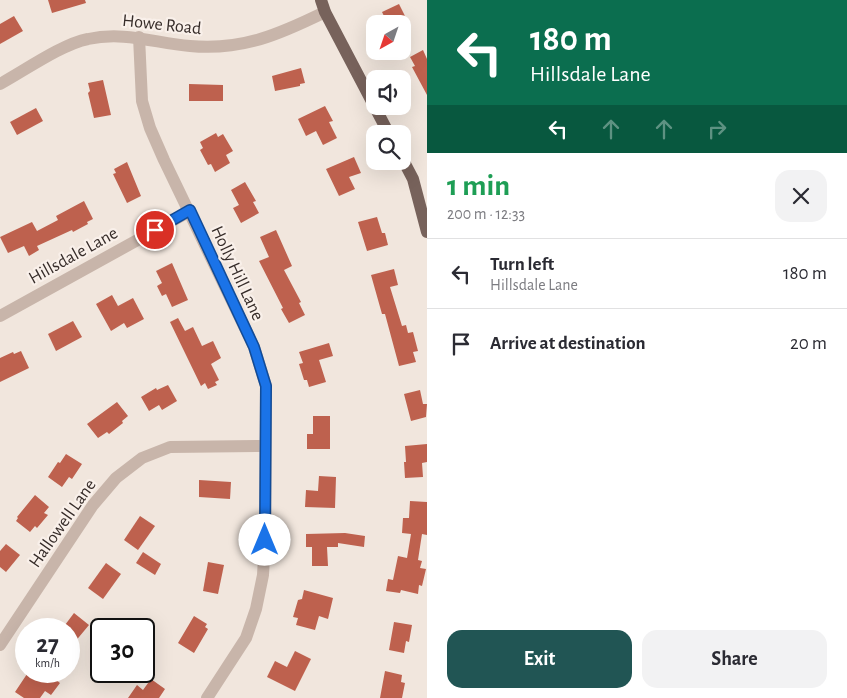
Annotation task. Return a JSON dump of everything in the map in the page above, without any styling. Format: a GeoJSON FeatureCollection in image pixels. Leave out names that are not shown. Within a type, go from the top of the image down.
{"type":"FeatureCollection","features":[{"type":"Feature","properties":{"kind":"main road"},"geometry":{"type":"LineString","coordinates":[[323,6],[384,125]]}},
{"type":"Feature","properties":{"kind":"main road"},"geometry":{"type":"LineString","coordinates":[[408,170],[413,179],[427,232]]}},
{"type":"Feature","properties":{"kind":"street","name":"Howe Road"},"geometry":{"type":"LineString","coordinates":[[0,84],[71,44],[87,39],[123,36],[190,46],[212,47],[237,44],[262,40],[284,32],[323,6]]}},
{"type":"Feature","properties":{"kind":"street","name":"Holly Hill Lane"},"geometry":{"type":"LineString","coordinates":[[139,37],[142,101],[150,128],[254,347],[266,386],[263,574],[256,609],[246,638],[207,698]]}},
{"type":"Feature","properties":{"kind":"street","name":"Hillsdale Lane"},"geometry":{"type":"LineString","coordinates":[[0,316],[190,210]]}},
{"type":"Feature","properties":{"kind":"street","name":"Hallowell Lane"},"geometry":{"type":"LineString","coordinates":[[0,645],[93,505],[116,478],[142,458],[170,447],[265,446]]}},
{"type":"Feature","properties":{"kind":"building"},"geometry":{"type":"Polygon","coordinates":[[[48,0],[85,0],[86,3],[52,13],[48,0]]]}},
{"type":"Feature","properties":{"kind":"building"},"geometry":{"type":"Polygon","coordinates":[[[399,4],[404,15],[384,15],[382,12],[399,4]]]}},
{"type":"Feature","properties":{"kind":"building"},"geometry":{"type":"Polygon","coordinates":[[[14,16],[23,31],[0,44],[0,24],[14,16]]]}},
{"type":"Feature","properties":{"kind":"building"},"geometry":{"type":"Polygon","coordinates":[[[423,50],[427,59],[427,95],[412,67],[415,66],[411,56],[423,50]]]}},
{"type":"Feature","properties":{"kind":"building"},"geometry":{"type":"Polygon","coordinates":[[[301,68],[305,83],[300,84],[300,86],[275,91],[272,76],[301,68]]]}},
{"type":"Feature","properties":{"kind":"building"},"geometry":{"type":"Polygon","coordinates":[[[103,80],[111,115],[94,118],[88,93],[90,91],[88,83],[103,80]]]}},
{"type":"Feature","properties":{"kind":"building"},"geometry":{"type":"Polygon","coordinates":[[[189,84],[223,85],[223,101],[189,101],[189,84]]]}},
{"type":"Feature","properties":{"kind":"building"},"geometry":{"type":"Polygon","coordinates":[[[325,106],[333,121],[329,122],[337,138],[323,145],[316,131],[306,136],[298,119],[325,106]]]}},
{"type":"Feature","properties":{"kind":"building"},"geometry":{"type":"Polygon","coordinates":[[[36,108],[43,121],[17,135],[10,122],[36,108]]]}},
{"type":"Feature","properties":{"kind":"building"},"geometry":{"type":"Polygon","coordinates":[[[216,133],[218,137],[223,134],[233,151],[226,155],[230,163],[215,172],[211,164],[208,165],[200,150],[203,148],[200,142],[216,133]]]}},
{"type":"Feature","properties":{"kind":"building"},"geometry":{"type":"Polygon","coordinates":[[[354,157],[361,173],[349,177],[355,189],[339,196],[326,169],[354,157]]]}},
{"type":"Feature","properties":{"kind":"building"},"geometry":{"type":"Polygon","coordinates":[[[127,162],[141,196],[127,203],[113,174],[116,173],[114,169],[127,162]]]}},
{"type":"Feature","properties":{"kind":"building"},"geometry":{"type":"Polygon","coordinates":[[[245,182],[256,201],[253,202],[259,213],[241,223],[233,208],[239,205],[231,190],[245,182]]]}},
{"type":"Feature","properties":{"kind":"building"},"geometry":{"type":"Polygon","coordinates":[[[84,201],[93,219],[87,222],[88,224],[37,246],[39,250],[29,256],[24,246],[8,253],[0,237],[32,222],[37,231],[58,220],[56,216],[84,201]]]}},
{"type":"Feature","properties":{"kind":"building"},"geometry":{"type":"Polygon","coordinates":[[[377,217],[382,233],[385,233],[388,245],[367,251],[358,222],[377,217]]]}},
{"type":"Feature","properties":{"kind":"building"},"geometry":{"type":"Polygon","coordinates":[[[276,230],[292,266],[284,270],[301,302],[299,303],[305,315],[289,323],[259,261],[269,257],[260,237],[276,230]]]}},
{"type":"Feature","properties":{"kind":"building"},"geometry":{"type":"Polygon","coordinates":[[[172,263],[188,300],[172,307],[166,294],[162,296],[157,286],[162,283],[156,271],[172,263]]]}},
{"type":"Feature","properties":{"kind":"building"},"geometry":{"type":"Polygon","coordinates":[[[394,269],[398,285],[390,287],[402,326],[406,325],[408,333],[413,332],[418,351],[413,352],[416,362],[399,366],[385,314],[382,314],[371,275],[394,269]]]}},
{"type":"Feature","properties":{"kind":"building"},"geometry":{"type":"Polygon","coordinates":[[[112,295],[118,306],[133,298],[144,319],[127,328],[124,323],[111,331],[96,304],[112,295]]]}},
{"type":"Feature","properties":{"kind":"building"},"geometry":{"type":"Polygon","coordinates":[[[178,318],[185,331],[193,327],[202,346],[213,341],[221,358],[211,364],[219,380],[215,382],[217,385],[208,389],[205,383],[201,386],[170,322],[178,318]]]}},
{"type":"Feature","properties":{"kind":"building"},"geometry":{"type":"Polygon","coordinates":[[[73,321],[82,337],[56,351],[48,334],[73,321]]]}},
{"type":"Feature","properties":{"kind":"building"},"geometry":{"type":"Polygon","coordinates":[[[329,343],[333,356],[319,360],[326,382],[309,387],[307,380],[304,380],[299,364],[303,363],[299,352],[329,343]]]}},
{"type":"Feature","properties":{"kind":"building"},"geometry":{"type":"Polygon","coordinates":[[[21,351],[29,368],[0,382],[0,358],[13,352],[14,354],[21,351]]]}},
{"type":"Feature","properties":{"kind":"building"},"geometry":{"type":"Polygon","coordinates":[[[168,385],[177,401],[162,410],[159,405],[149,411],[141,397],[156,388],[157,390],[168,385]]]}},
{"type":"Feature","properties":{"kind":"building"},"geometry":{"type":"Polygon","coordinates":[[[420,390],[423,404],[427,404],[426,417],[411,421],[404,394],[420,390]]]}},
{"type":"Feature","properties":{"kind":"building"},"geometry":{"type":"Polygon","coordinates":[[[117,402],[128,416],[122,421],[123,423],[109,434],[107,432],[98,438],[87,424],[117,402]]]}},
{"type":"Feature","properties":{"kind":"building"},"geometry":{"type":"Polygon","coordinates":[[[313,416],[330,416],[330,449],[307,449],[307,434],[313,434],[313,416]]]}},
{"type":"Feature","properties":{"kind":"building"},"geometry":{"type":"Polygon","coordinates":[[[427,444],[427,462],[422,463],[423,477],[405,478],[405,446],[427,444]]]}},
{"type":"Feature","properties":{"kind":"building"},"geometry":{"type":"Polygon","coordinates":[[[66,454],[82,464],[72,479],[69,477],[62,487],[48,477],[66,454]]]}},
{"type":"Feature","properties":{"kind":"building"},"geometry":{"type":"Polygon","coordinates":[[[319,476],[336,477],[335,508],[305,507],[306,490],[318,491],[319,476]]]}},
{"type":"Feature","properties":{"kind":"building"},"geometry":{"type":"Polygon","coordinates":[[[199,480],[231,482],[230,499],[199,497],[199,480]]]}},
{"type":"Feature","properties":{"kind":"building"},"geometry":{"type":"Polygon","coordinates":[[[35,495],[49,507],[44,513],[48,515],[37,528],[35,526],[30,532],[16,521],[17,517],[35,495]]]}},
{"type":"Feature","properties":{"kind":"building"},"geometry":{"type":"Polygon","coordinates":[[[410,501],[427,502],[427,535],[422,534],[418,560],[422,561],[420,568],[426,569],[422,586],[419,585],[418,594],[401,590],[400,593],[386,591],[388,579],[393,580],[398,556],[407,558],[411,534],[402,533],[403,518],[409,518],[410,501]]]}},
{"type":"Feature","properties":{"kind":"building"},"geometry":{"type":"Polygon","coordinates":[[[140,516],[155,526],[138,550],[124,540],[140,516]]]}},
{"type":"Feature","properties":{"kind":"building"},"geometry":{"type":"Polygon","coordinates":[[[345,533],[365,536],[364,547],[338,543],[338,547],[327,547],[328,566],[312,566],[312,547],[306,547],[306,534],[345,533]]]}},
{"type":"Feature","properties":{"kind":"building"},"geometry":{"type":"Polygon","coordinates":[[[6,544],[20,555],[6,572],[0,567],[0,551],[6,544]]]}},
{"type":"Feature","properties":{"kind":"building"},"geometry":{"type":"Polygon","coordinates":[[[143,552],[161,564],[155,575],[136,563],[143,552]]]}},
{"type":"Feature","properties":{"kind":"building"},"geometry":{"type":"Polygon","coordinates":[[[208,562],[224,565],[218,594],[203,591],[208,562]]]}},
{"type":"Feature","properties":{"kind":"building"},"geometry":{"type":"Polygon","coordinates":[[[106,563],[121,574],[103,599],[88,588],[106,563]]]}},
{"type":"Feature","properties":{"kind":"building"},"geometry":{"type":"Polygon","coordinates":[[[304,590],[333,598],[328,619],[319,616],[315,630],[296,625],[298,618],[293,617],[298,600],[302,599],[304,590]]]}},
{"type":"Feature","properties":{"kind":"building"},"geometry":{"type":"Polygon","coordinates":[[[74,613],[89,625],[80,636],[80,618],[70,618],[74,613]]]}},
{"type":"Feature","properties":{"kind":"building"},"geometry":{"type":"Polygon","coordinates":[[[194,616],[207,624],[205,627],[208,629],[194,653],[178,643],[194,616]]]}},
{"type":"Feature","properties":{"kind":"building"},"geometry":{"type":"Polygon","coordinates":[[[394,622],[412,625],[409,642],[406,641],[404,653],[389,650],[394,622]]]}},
{"type":"Feature","properties":{"kind":"building"},"geometry":{"type":"Polygon","coordinates":[[[295,651],[311,659],[295,691],[267,677],[275,661],[287,667],[295,651]]]}},
{"type":"Feature","properties":{"kind":"building"},"geometry":{"type":"Polygon","coordinates":[[[385,671],[402,675],[401,682],[405,683],[402,698],[380,698],[385,671]]]}},
{"type":"Feature","properties":{"kind":"building"},"geometry":{"type":"Polygon","coordinates":[[[155,682],[165,689],[159,698],[128,698],[137,685],[143,690],[148,683],[155,682]]]}},
{"type":"Feature","properties":{"kind":"building"},"geometry":{"type":"Polygon","coordinates":[[[21,683],[60,683],[51,695],[45,691],[40,698],[24,698],[15,692],[21,683]]]}},
{"type":"Feature","properties":{"kind":"route"},"geometry":{"type":"LineString","coordinates":[[155,230],[190,210],[254,347],[266,386],[265,540]]}}]}
